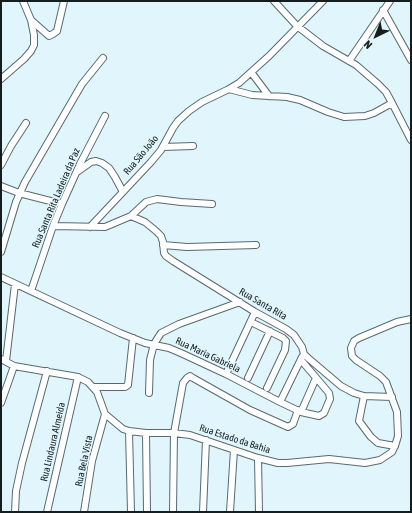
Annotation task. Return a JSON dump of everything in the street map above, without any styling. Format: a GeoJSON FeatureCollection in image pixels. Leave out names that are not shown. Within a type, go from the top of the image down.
{"type":"FeatureCollection","features":[{"type":"Feature","properties":{"kind":"street"},"geometry":{"type":"LineString","coordinates":[[1,79],[24,59],[31,51],[34,44],[31,20],[23,1]]}},
{"type":"Feature","properties":{"kind":"street"},"geometry":{"type":"LineString","coordinates":[[31,20],[49,36],[53,34],[57,31],[64,1]]}},
{"type":"Feature","properties":{"kind":"street"},"geometry":{"type":"LineString","coordinates":[[274,1],[297,26],[323,46],[369,75],[386,92],[411,140]]}},
{"type":"Feature","properties":{"kind":"street","name":"Rua São João"},"geometry":{"type":"LineString","coordinates":[[90,227],[151,162],[163,147],[173,128],[189,111],[202,102],[240,83],[323,1]]}},
{"type":"Feature","properties":{"kind":"street"},"geometry":{"type":"LineString","coordinates":[[349,61],[390,1]]}},
{"type":"Feature","properties":{"kind":"street"},"geometry":{"type":"LineString","coordinates":[[384,10],[411,60]]}},
{"type":"Feature","properties":{"kind":"street"},"geometry":{"type":"LineString","coordinates":[[1,252],[19,193],[43,148],[82,84],[103,58]]}},
{"type":"Feature","properties":{"kind":"street"},"geometry":{"type":"LineString","coordinates":[[251,72],[269,96]]}},
{"type":"Feature","properties":{"kind":"street"},"geometry":{"type":"LineString","coordinates":[[229,89],[248,94],[300,100],[344,117],[374,114],[392,102]]}},
{"type":"Feature","properties":{"kind":"street","name":"Rua Santa Rita Ladeira da Paz"},"geometry":{"type":"LineString","coordinates":[[31,291],[62,204],[105,116]]}},
{"type":"Feature","properties":{"kind":"street"},"geometry":{"type":"LineString","coordinates":[[1,166],[11,146],[26,123]]}},
{"type":"Feature","properties":{"kind":"street"},"geometry":{"type":"LineString","coordinates":[[163,147],[193,146]]}},
{"type":"Feature","properties":{"kind":"street"},"geometry":{"type":"LineString","coordinates":[[76,174],[91,162],[96,161],[109,168],[123,192]]}},
{"type":"Feature","properties":{"kind":"street"},"geometry":{"type":"LineString","coordinates":[[1,186],[19,193],[62,204]]}},
{"type":"Feature","properties":{"kind":"street"},"geometry":{"type":"LineString","coordinates":[[53,226],[105,228],[131,216],[146,202],[157,199],[212,204]]}},
{"type":"Feature","properties":{"kind":"street","name":"Rua Santa Rita"},"geometry":{"type":"LineString","coordinates":[[131,216],[150,225],[161,236],[164,253],[166,256],[294,335],[302,347],[302,357],[341,386],[354,394],[364,396],[392,397]]}},
{"type":"Feature","properties":{"kind":"street"},"geometry":{"type":"LineString","coordinates":[[163,245],[187,247],[256,246]]}},
{"type":"Feature","properties":{"kind":"street","name":"Rua Maria Gabriela"},"geometry":{"type":"LineString","coordinates":[[1,277],[120,333],[169,348],[226,374],[299,411],[319,416],[324,413],[330,396],[302,357]]}},
{"type":"Feature","properties":{"kind":"street"},"geometry":{"type":"LineString","coordinates":[[15,284],[3,360],[14,366],[78,377],[88,382],[98,392],[105,414]]}},
{"type":"Feature","properties":{"kind":"street"},"geometry":{"type":"LineString","coordinates":[[149,393],[150,360],[154,344],[161,333],[179,324],[240,302]]}},
{"type":"Feature","properties":{"kind":"street"},"geometry":{"type":"LineString","coordinates":[[226,374],[255,312]]}},
{"type":"Feature","properties":{"kind":"street"},"geometry":{"type":"LineString","coordinates":[[364,396],[359,421],[371,437],[378,443],[395,446],[398,436],[397,412],[386,382],[380,376],[356,360],[350,348],[354,341],[359,338],[397,322],[411,319]]}},
{"type":"Feature","properties":{"kind":"street"},"geometry":{"type":"LineString","coordinates":[[251,322],[283,338],[286,341],[285,350],[267,388]]}},
{"type":"Feature","properties":{"kind":"street"},"geometry":{"type":"LineString","coordinates":[[248,378],[270,331]]}},
{"type":"Feature","properties":{"kind":"street"},"geometry":{"type":"LineString","coordinates":[[93,387],[125,387],[128,385],[133,338]]}},
{"type":"Feature","properties":{"kind":"street"},"geometry":{"type":"LineString","coordinates":[[280,402],[302,357]]}},
{"type":"Feature","properties":{"kind":"street"},"geometry":{"type":"LineString","coordinates":[[1,403],[14,366]]}},
{"type":"Feature","properties":{"kind":"street"},"geometry":{"type":"LineString","coordinates":[[15,512],[16,491],[47,371]]}},
{"type":"Feature","properties":{"kind":"street"},"geometry":{"type":"LineString","coordinates":[[173,512],[174,433],[183,383],[187,378],[190,376],[250,410],[288,427],[293,424],[316,378]]}},
{"type":"Feature","properties":{"kind":"street","name":"Rua Lindaura Almeida"},"geometry":{"type":"LineString","coordinates":[[47,512],[78,377]]}},
{"type":"Feature","properties":{"kind":"street","name":"Rua Estado da Bahia"},"geometry":{"type":"LineString","coordinates":[[105,414],[122,429],[129,431],[146,433],[174,433],[206,440],[258,458],[278,463],[328,458],[365,463],[373,462],[386,457],[392,452],[395,446]]}},
{"type":"Feature","properties":{"kind":"street","name":"Rua Bela Vista"},"geometry":{"type":"LineString","coordinates":[[84,512],[92,461],[105,414]]}},
{"type":"Feature","properties":{"kind":"street"},"geometry":{"type":"LineString","coordinates":[[129,431],[131,512]]}},
{"type":"Feature","properties":{"kind":"street"},"geometry":{"type":"LineString","coordinates":[[146,433],[147,512]]}},
{"type":"Feature","properties":{"kind":"street"},"geometry":{"type":"LineString","coordinates":[[203,512],[206,440]]}},
{"type":"Feature","properties":{"kind":"street"},"geometry":{"type":"LineString","coordinates":[[230,512],[234,450]]}},
{"type":"Feature","properties":{"kind":"street"},"geometry":{"type":"LineString","coordinates":[[258,458],[259,512]]}}]}
